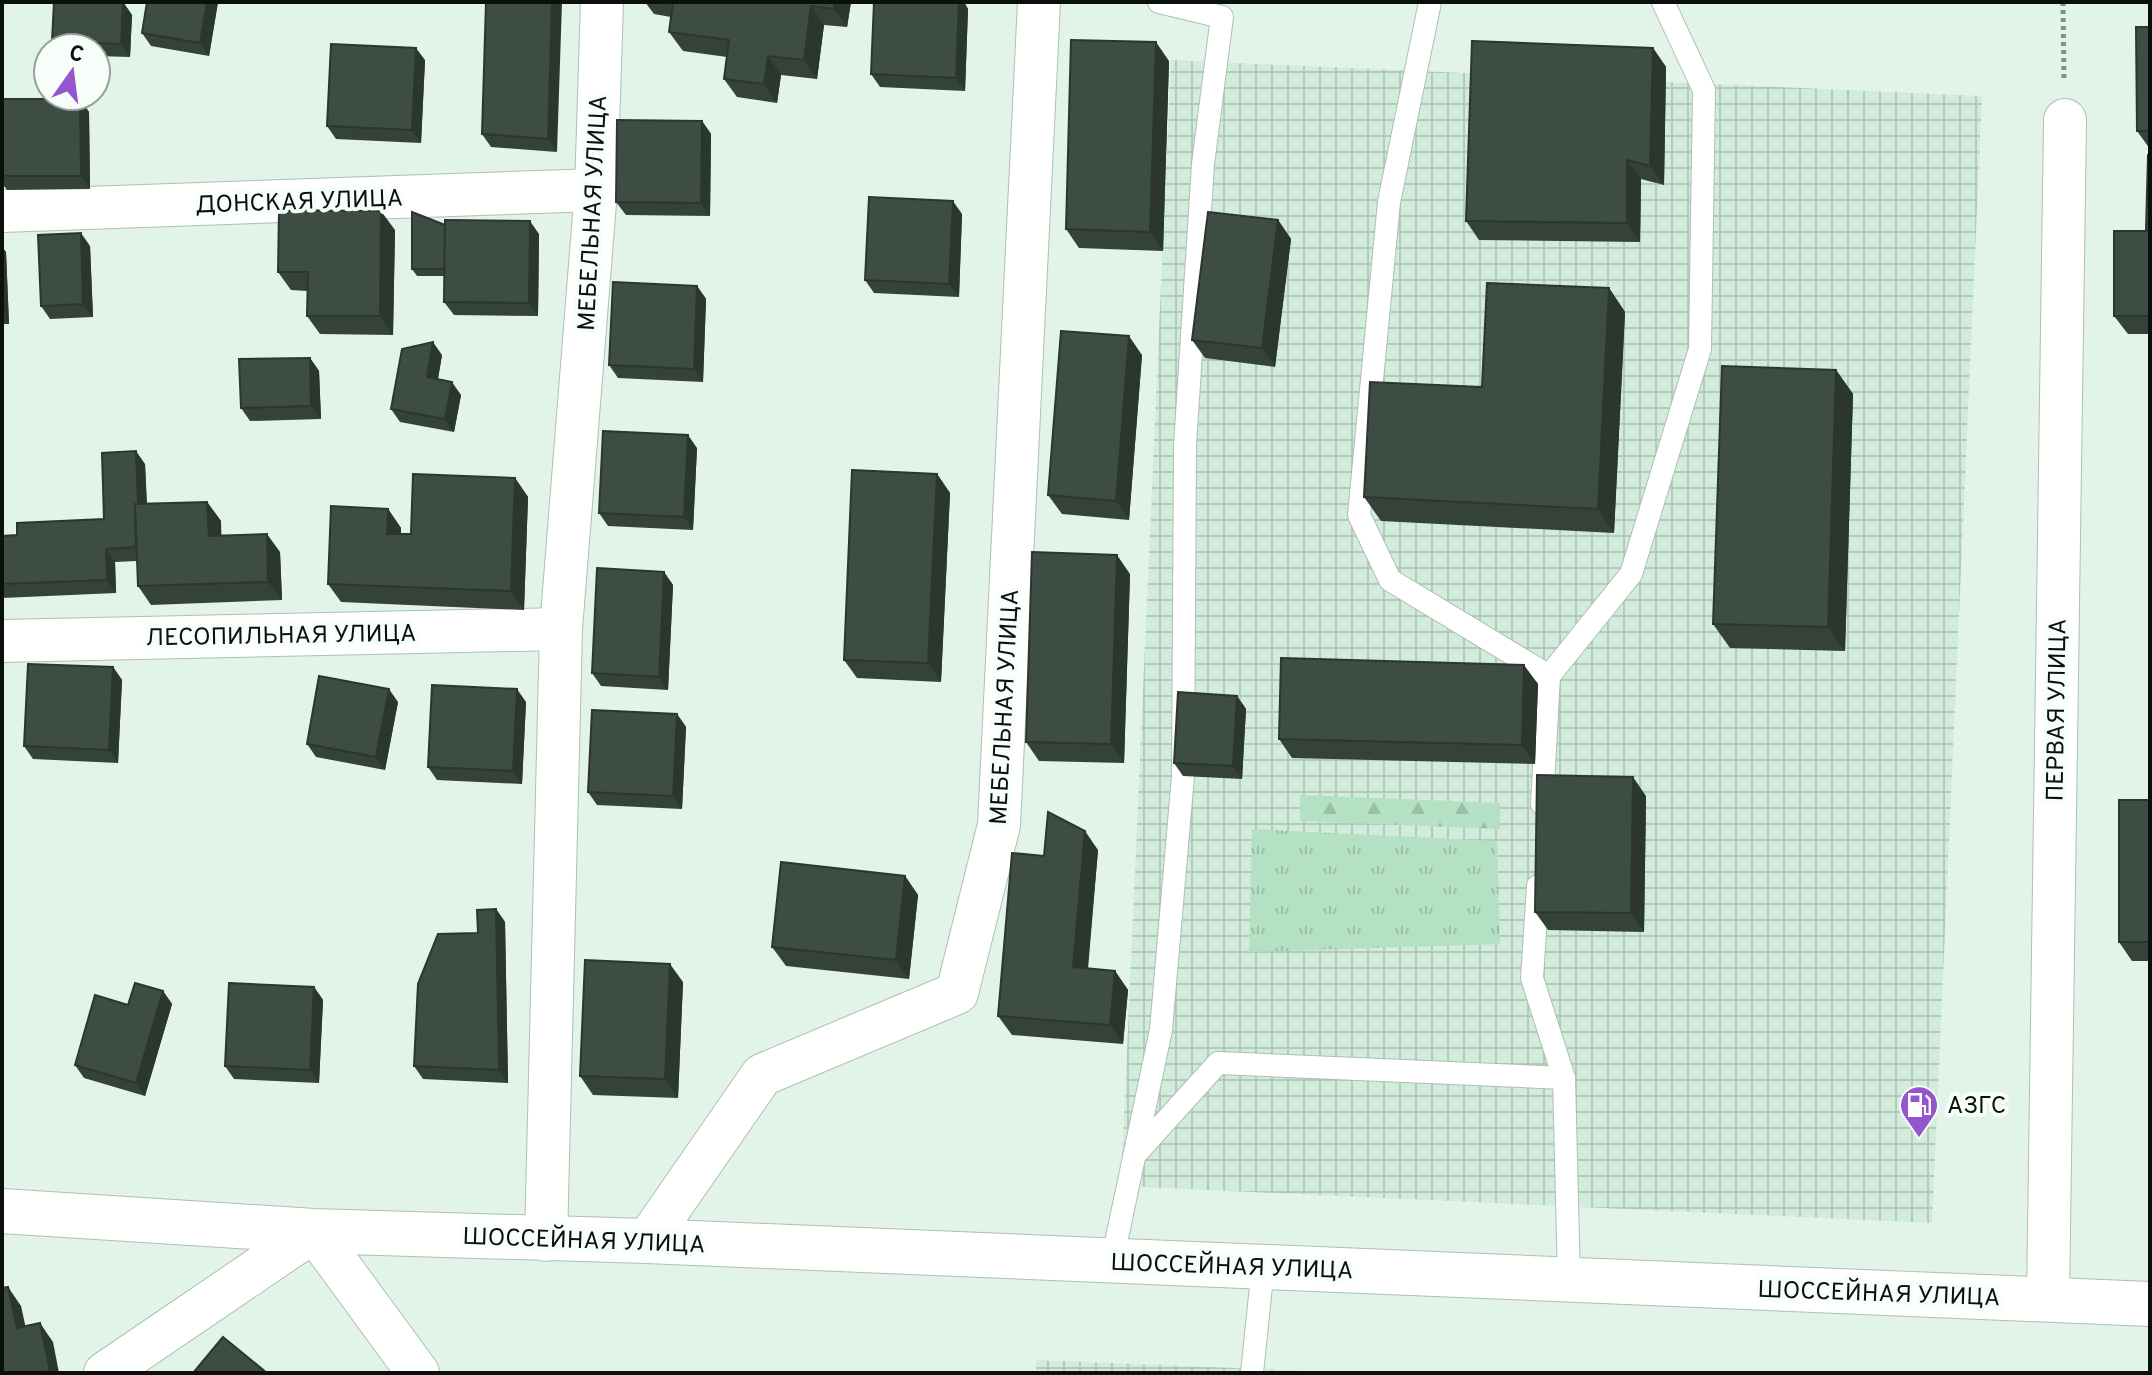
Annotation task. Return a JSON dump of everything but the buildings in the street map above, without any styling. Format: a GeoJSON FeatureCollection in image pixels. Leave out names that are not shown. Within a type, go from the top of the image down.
{"type":"FeatureCollection","features":[{"type":"Feature","properties":{"kind":"main road","name":"ШОССЕЙНАЯ УЛИЦА"},"geometry":{"type":"LineString","coordinates":[[2,1211],[314,1231],[647,1241],[2150,1304]]}},
{"type":"Feature","properties":{"kind":"street","name":"МЕБЕЛЬНАЯ УЛИЦА"},"geometry":{"type":"LineString","coordinates":[[546,1240],[561,629],[596,190],[602,2]]}},
{"type":"Feature","properties":{"kind":"street","name":"МЕБЕЛЬНАЯ УЛИЦА"},"geometry":{"type":"LineString","coordinates":[[647,1241],[762,1075],[957,993],[999,825],[1039,2]]}},
{"type":"Feature","properties":{"kind":"street","name":"ПЕРВАЯ УЛИЦА"},"geometry":{"type":"LineString","coordinates":[[2048,1300],[2065,120]]}},
{"type":"Feature","properties":{"kind":"street","name":"ДОНСКАЯ УЛИЦА"},"geometry":{"type":"LineString","coordinates":[[2,211],[596,190]]}},
{"type":"Feature","properties":{"kind":"street","name":"ЛЕСОПИЛЬНАЯ УЛИЦА"},"geometry":{"type":"LineString","coordinates":[[2,641],[561,629]]}},
{"type":"Feature","properties":{"kind":"street"},"geometry":{"type":"LineString","coordinates":[[105,1373],[314,1231],[418,1373]]}},
{"type":"Feature","properties":{"kind":"lane"},"geometry":{"type":"LineString","coordinates":[[1112,1261],[1161,1030],[1183,776],[1185,446],[1203,164],[1222,17],[1159,2]]}},
{"type":"Feature","properties":{"kind":"lane"},"geometry":{"type":"LineString","coordinates":[[1430,2],[1389,202],[1359,515],[1390,580],[1549,676]]}},
{"type":"Feature","properties":{"kind":"lane"},"geometry":{"type":"LineString","coordinates":[[1541,819],[1549,676],[1631,574],[1700,349],[1704,90],[1663,2]]}},
{"type":"Feature","properties":{"kind":"lane"},"geometry":{"type":"LineString","coordinates":[[1539,867],[1532,978],[1564,1078],[1569,1280]]}},
{"type":"Feature","properties":{"kind":"lane"},"geometry":{"type":"LineString","coordinates":[[1134,1156],[1218,1063],[1564,1078]]}},
{"type":"Feature","properties":{"kind":"lane"},"geometry":{"type":"LineString","coordinates":[[1252,1373],[1263,1267]]}},
{"type":"Feature","properties":{"kind":"path"},"geometry":{"type":"LineString","coordinates":[[2063,2],[2065,120]]}},
{"type":"Feature","properties":{"kind":"shaded area"},"geometry":{"type":"Polygon","coordinates":[[[1171,60],[1982,96],[1932,1223],[1121,1186],[1171,60]]]}},
{"type":"Feature","properties":{"kind":"shaded area"},"geometry":{"type":"Polygon","coordinates":[[[1036,1360],[1358,1373],[1036,1373],[1036,1360]]]}},
{"type":"Feature","properties":{"kind":"green space"},"geometry":{"type":"Polygon","coordinates":[[[1300,795],[1500,803],[1500,829],[1300,821],[1300,795]]]}},
{"type":"Feature","properties":{"kind":"green space"},"geometry":{"type":"Polygon","coordinates":[[[1252,829],[1497,841],[1500,944],[1249,952],[1252,829]]]}},
{"type":"Feature","properties":{"kind":"place","name":"АЗГС"},"geometry":{"type":"Point","coordinates":[1919,1139]}}]}
